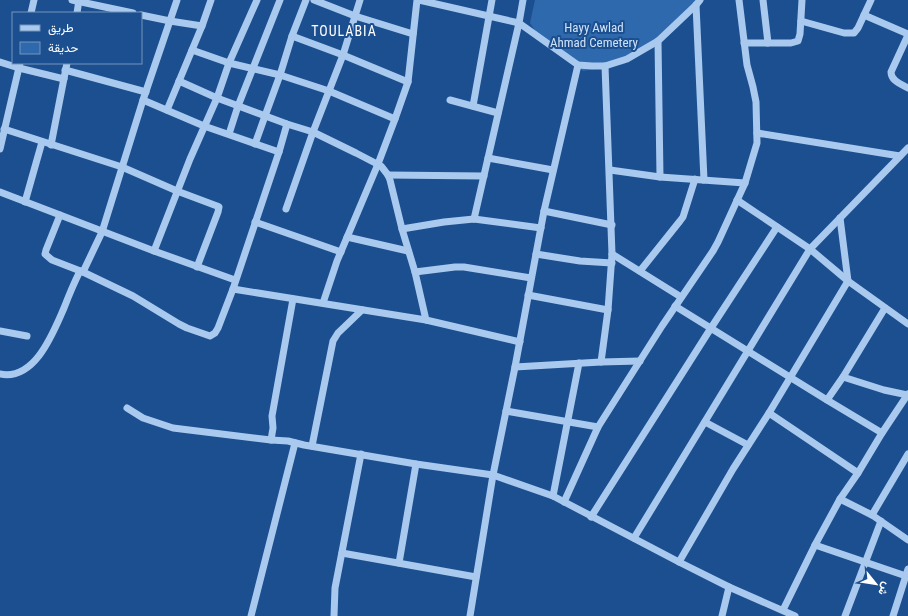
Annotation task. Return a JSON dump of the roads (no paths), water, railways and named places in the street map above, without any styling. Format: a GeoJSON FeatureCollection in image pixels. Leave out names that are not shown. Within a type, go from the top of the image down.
{"type":"FeatureCollection","features":[{"type":"Feature","properties":{"kind":"street"},"geometry":{"type":"LineString","coordinates":[[31,12],[34,0]]}},
{"type":"Feature","properties":{"kind":"street"},"geometry":{"type":"LineString","coordinates":[[77,12],[77,0],[129,12]]}},
{"type":"Feature","properties":{"kind":"street"},"geometry":{"type":"LineString","coordinates":[[0,374],[10,374],[25,368],[40,354],[45,347],[81,271],[102,232],[143,100],[177,0]]}},
{"type":"Feature","properties":{"kind":"street"},"geometry":{"type":"LineString","coordinates":[[167,110],[202,26],[211,0]]}},
{"type":"Feature","properties":{"kind":"street"},"geometry":{"type":"LineString","coordinates":[[154,251],[177,191],[217,98],[229,63],[256,0]]}},
{"type":"Feature","properties":{"kind":"street"},"geometry":{"type":"LineString","coordinates":[[229,134],[238,106],[280,0]]}},
{"type":"Feature","properties":{"kind":"street"},"geometry":{"type":"LineString","coordinates":[[255,144],[306,0]]}},
{"type":"Feature","properties":{"kind":"street"},"geometry":{"type":"LineString","coordinates":[[314,0],[355,16],[413,34]]}},
{"type":"Feature","properties":{"kind":"street"},"geometry":{"type":"LineString","coordinates":[[286,209],[313,132],[343,55],[360,0]]}},
{"type":"Feature","properties":{"kind":"street"},"geometry":{"type":"LineString","coordinates":[[323,304],[341,252],[396,119],[408,82],[418,0],[519,23],[578,65],[592,66],[605,66],[627,59],[658,40],[698,2]]}},
{"type":"Feature","properties":{"kind":"street"},"geometry":{"type":"LineString","coordinates":[[473,106],[492,0]]}},
{"type":"Feature","properties":{"kind":"street"},"geometry":{"type":"LineString","coordinates":[[474,219],[523,0]]}},
{"type":"Feature","properties":{"kind":"street"},"geometry":{"type":"LineString","coordinates":[[564,502],[598,427],[718,242],[745,183],[757,143],[756,102],[747,65],[739,0]]}},
{"type":"Feature","properties":{"kind":"street"},"geometry":{"type":"LineString","coordinates":[[763,0],[768,43]]}},
{"type":"Feature","properties":{"kind":"street"},"geometry":{"type":"LineString","coordinates":[[744,43],[796,42],[799,39],[800,34],[802,0]]}},
{"type":"Feature","properties":{"kind":"street"},"geometry":{"type":"LineString","coordinates":[[801,21],[851,34],[858,28],[871,0]]}},
{"type":"Feature","properties":{"kind":"street"},"geometry":{"type":"LineString","coordinates":[[698,2],[704,180]]}},
{"type":"Feature","properties":{"kind":"street"},"geometry":{"type":"LineString","coordinates":[[142,15],[202,26]]}},
{"type":"Feature","properties":{"kind":"street"},"geometry":{"type":"LineString","coordinates":[[864,15],[908,35],[891,72],[893,79],[908,88]]}},
{"type":"Feature","properties":{"kind":"street"},"geometry":{"type":"LineString","coordinates":[[292,36],[408,82]]}},
{"type":"Feature","properties":{"kind":"street"},"geometry":{"type":"LineString","coordinates":[[658,40],[660,177]]}},
{"type":"Feature","properties":{"kind":"street"},"geometry":{"type":"LineString","coordinates":[[192,50],[229,63],[280,75],[329,91],[396,119]]}},
{"type":"Feature","properties":{"kind":"street"},"geometry":{"type":"LineString","coordinates":[[0,62],[12,64]]}},
{"type":"Feature","properties":{"kind":"street"},"geometry":{"type":"LineString","coordinates":[[0,149],[19,65],[64,79]]}},
{"type":"Feature","properties":{"kind":"street"},"geometry":{"type":"LineString","coordinates":[[470,616],[492,475],[520,342],[544,211],[578,65]]}},
{"type":"Feature","properties":{"kind":"street"},"geometry":{"type":"LineString","coordinates":[[51,145],[66,66],[146,92]]}},
{"type":"Feature","properties":{"kind":"street"},"geometry":{"type":"LineString","coordinates":[[601,362],[612,264],[612,225],[605,66]]}},
{"type":"Feature","properties":{"kind":"street"},"geometry":{"type":"LineString","coordinates":[[179,81],[238,106],[313,132],[356,152],[378,164],[385,170],[392,186],[426,320]]}},
{"type":"Feature","properties":{"kind":"street"},"geometry":{"type":"LineString","coordinates":[[143,100],[204,126],[279,152]]}},
{"type":"Feature","properties":{"kind":"street"},"geometry":{"type":"LineString","coordinates":[[450,100],[498,113]]}},
{"type":"Feature","properties":{"kind":"street"},"geometry":{"type":"LineString","coordinates":[[60,215],[45,254],[52,260],[81,271],[133,296],[183,326],[210,336],[215,333],[233,289],[287,124]]}},
{"type":"Feature","properties":{"kind":"street"},"geometry":{"type":"LineString","coordinates":[[4,130],[122,167],[177,191],[219,207],[197,267]]}},
{"type":"Feature","properties":{"kind":"street"},"geometry":{"type":"LineString","coordinates":[[757,133],[900,156]]}},
{"type":"Feature","properties":{"kind":"street"},"geometry":{"type":"LineString","coordinates":[[25,202],[42,142]]}},
{"type":"Feature","properties":{"kind":"street"},"geometry":{"type":"LineString","coordinates":[[634,538],[810,249],[908,148]]}},
{"type":"Feature","properties":{"kind":"street"},"geometry":{"type":"LineString","coordinates":[[488,158],[553,170]]}},
{"type":"Feature","properties":{"kind":"street"},"geometry":{"type":"LineString","coordinates":[[610,170],[660,177],[745,183]]}},
{"type":"Feature","properties":{"kind":"street"},"geometry":{"type":"LineString","coordinates":[[388,175],[484,176]]}},
{"type":"Feature","properties":{"kind":"street"},"geometry":{"type":"LineString","coordinates":[[640,271],[683,217],[695,179]]}},
{"type":"Feature","properties":{"kind":"street"},"geometry":{"type":"LineString","coordinates":[[0,192],[102,232],[236,280]]}},
{"type":"Feature","properties":{"kind":"street"},"geometry":{"type":"LineString","coordinates":[[737,200],[810,249],[848,282],[908,324]]}},
{"type":"Feature","properties":{"kind":"street"},"geometry":{"type":"LineString","coordinates":[[544,211],[612,225]]}},
{"type":"Feature","properties":{"kind":"street"},"geometry":{"type":"LineString","coordinates":[[679,562],[748,445],[848,282],[840,218]]}},
{"type":"Feature","properties":{"kind":"street"},"geometry":{"type":"LineString","coordinates":[[402,229],[474,219],[541,228]]}},
{"type":"Feature","properties":{"kind":"street"},"geometry":{"type":"LineString","coordinates":[[255,222],[341,252]]}},
{"type":"Feature","properties":{"kind":"street"},"geometry":{"type":"LineString","coordinates":[[591,516],[777,227]]}},
{"type":"Feature","properties":{"kind":"street"},"geometry":{"type":"LineString","coordinates":[[348,237],[408,250]]}},
{"type":"Feature","properties":{"kind":"street"},"geometry":{"type":"LineString","coordinates":[[536,254],[580,261],[612,264]]}},
{"type":"Feature","properties":{"kind":"street"},"geometry":{"type":"LineString","coordinates":[[612,254],[681,298]]}},
{"type":"Feature","properties":{"kind":"street"},"geometry":{"type":"LineString","coordinates":[[415,272],[464,267],[531,278]]}},
{"type":"Feature","properties":{"kind":"street"},"geometry":{"type":"LineString","coordinates":[[233,289],[426,320],[520,342]]}},
{"type":"Feature","properties":{"kind":"street"},"geometry":{"type":"LineString","coordinates":[[528,295],[608,310]]}},
{"type":"Feature","properties":{"kind":"street"},"geometry":{"type":"LineString","coordinates":[[271,440],[273,428],[272,416],[293,299]]}},
{"type":"Feature","properties":{"kind":"street"},"geometry":{"type":"LineString","coordinates":[[676,306],[748,352],[882,433]]}},
{"type":"Feature","properties":{"kind":"street"},"geometry":{"type":"LineString","coordinates":[[827,400],[843,377],[885,308]]}},
{"type":"Feature","properties":{"kind":"street"},"geometry":{"type":"LineString","coordinates":[[312,446],[333,340],[338,333],[362,310]]}},
{"type":"Feature","properties":{"kind":"street"},"geometry":{"type":"LineString","coordinates":[[0,331],[27,336]]}},
{"type":"Feature","properties":{"kind":"street"},"geometry":{"type":"LineString","coordinates":[[515,367],[640,361]]}},
{"type":"Feature","properties":{"kind":"street"},"geometry":{"type":"LineString","coordinates":[[552,496],[579,363]]}},
{"type":"Feature","properties":{"kind":"street"},"geometry":{"type":"LineString","coordinates":[[783,610],[840,499],[908,395],[873,387],[843,377]]}},
{"type":"Feature","properties":{"kind":"street"},"geometry":{"type":"LineString","coordinates":[[127,408],[143,418],[173,428],[288,441],[416,464],[492,475],[552,496],[729,587],[783,610],[791,615]]}},
{"type":"Feature","properties":{"kind":"street"},"geometry":{"type":"LineString","coordinates":[[506,411],[598,427]]}},
{"type":"Feature","properties":{"kind":"street"},"geometry":{"type":"LineString","coordinates":[[769,413],[858,472]]}},
{"type":"Feature","properties":{"kind":"street"},"geometry":{"type":"LineString","coordinates":[[705,422],[748,445]]}},
{"type":"Feature","properties":{"kind":"street"},"geometry":{"type":"LineString","coordinates":[[251,616],[295,443]]}},
{"type":"Feature","properties":{"kind":"street"},"geometry":{"type":"LineString","coordinates":[[334,616],[335,588],[361,454]]}},
{"type":"Feature","properties":{"kind":"street"},"geometry":{"type":"LineString","coordinates":[[872,515],[908,454]]}},
{"type":"Feature","properties":{"kind":"street"},"geometry":{"type":"LineString","coordinates":[[399,563],[416,464]]}},
{"type":"Feature","properties":{"kind":"street"},"geometry":{"type":"LineString","coordinates":[[840,499],[872,515],[908,540]]}},
{"type":"Feature","properties":{"kind":"street"},"geometry":{"type":"LineString","coordinates":[[845,616],[881,522]]}},
{"type":"Feature","properties":{"kind":"street"},"geometry":{"type":"LineString","coordinates":[[816,544],[906,576]]}},
{"type":"Feature","properties":{"kind":"street"},"geometry":{"type":"LineString","coordinates":[[342,553],[476,577]]}},
{"type":"Feature","properties":{"kind":"street"},"geometry":{"type":"LineString","coordinates":[[893,616],[905,588],[908,569]]}},
{"type":"Feature","properties":{"kind":"street"},"geometry":{"type":"LineString","coordinates":[[722,616],[729,587]]}},
{"type":"Feature","properties":{"kind":"district","name":"TOULABIA"},"geometry":{"type":"Point","coordinates":[344,31]}},
{"type":"Feature","properties":{"kind":"park label","name":"Hayy Awlad Ahmad Cemetery"},"geometry":{"type":"Point","coordinates":[594,34]}}]}
